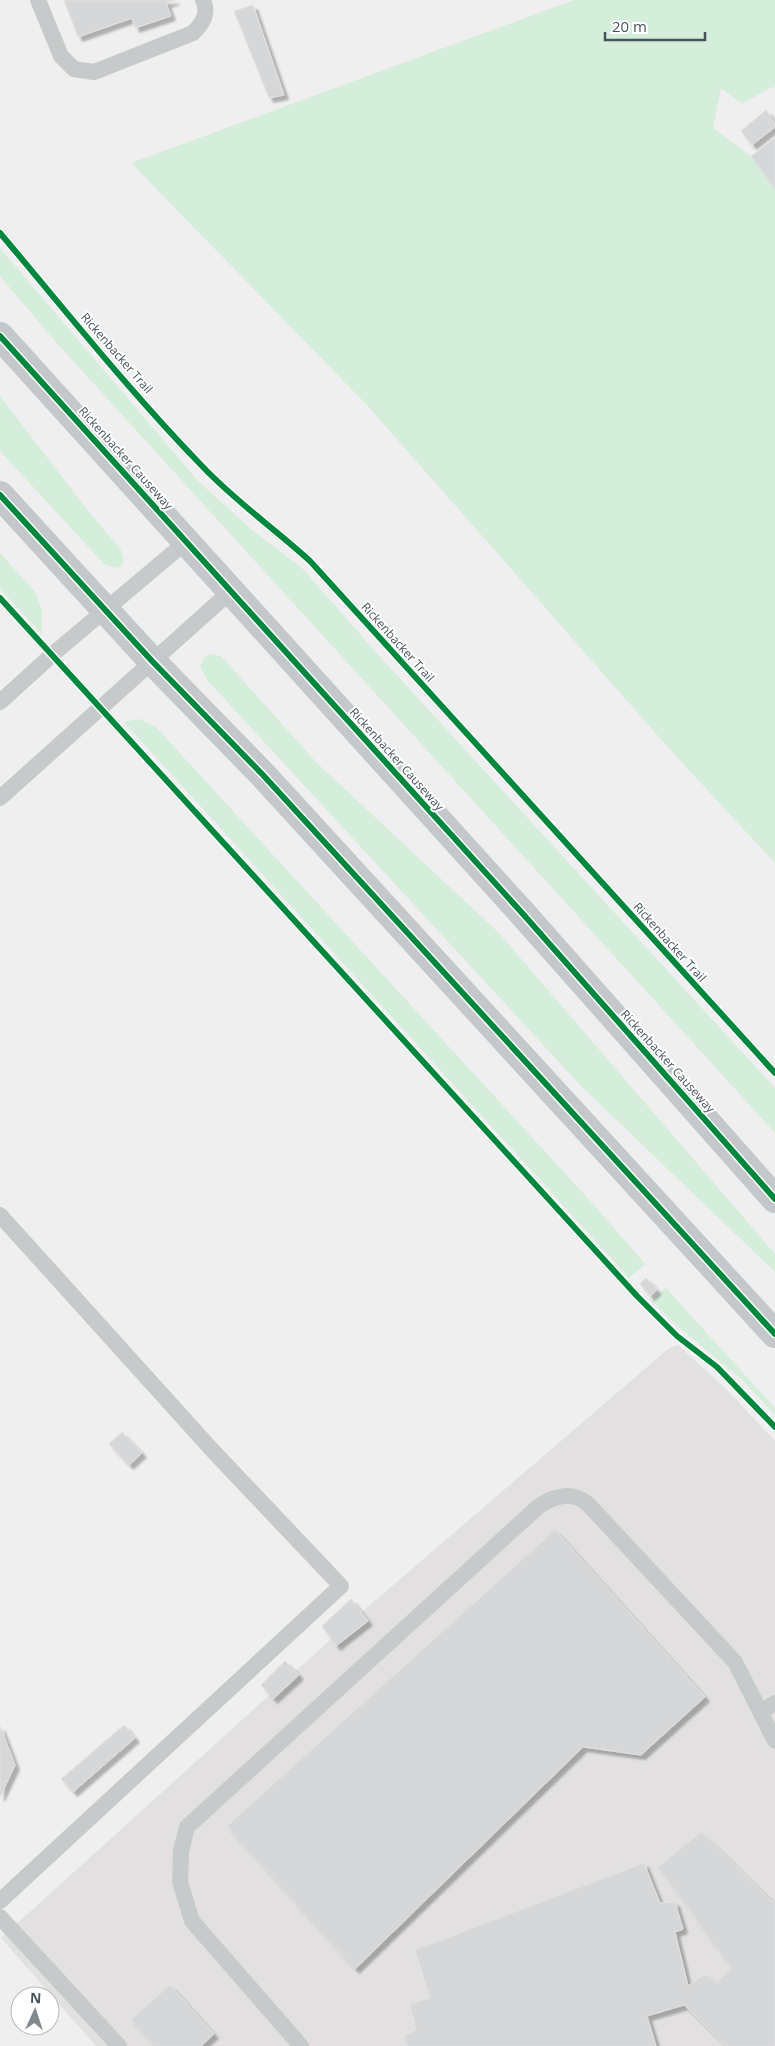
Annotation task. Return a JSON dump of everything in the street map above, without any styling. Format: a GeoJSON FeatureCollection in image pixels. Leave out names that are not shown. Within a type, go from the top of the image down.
{"type":"FeatureCollection","features":[{"type":"Feature","properties":{"kind":"main road","name":"Rickenbacker Causeway"},"geometry":{"type":"LineString","coordinates":[[0,336],[536,929],[775,1199]]}},
{"type":"Feature","properties":{"kind":"main road"},"geometry":{"type":"LineString","coordinates":[[0,495],[152,661],[263,775],[775,1334]]}},
{"type":"Feature","properties":{"kind":"lane"},"geometry":{"type":"LineString","coordinates":[[38,0],[61,56],[74,69],[94,72],[193,33],[203,22],[206,8],[203,0]]}},
{"type":"Feature","properties":{"kind":"lane"},"geometry":{"type":"LineString","coordinates":[[0,702],[187,541]]}},
{"type":"Feature","properties":{"kind":"lane"},"geometry":{"type":"LineString","coordinates":[[0,798],[231,592]]}},
{"type":"Feature","properties":{"kind":"lane"},"geometry":{"type":"LineString","coordinates":[[0,1215],[207,1445],[340,1586],[0,1901]]}},
{"type":"Feature","properties":{"kind":"lane"},"geometry":{"type":"LineString","coordinates":[[301,2046],[192,1921],[180,1882],[181,1851],[187,1826],[539,1506],[551,1499],[562,1496],[580,1497],[588,1504],[735,1662],[775,1741]]}},
{"type":"Feature","properties":{"kind":"lane"},"geometry":{"type":"LineString","coordinates":[[760,1712],[775,1703]]}},
{"type":"Feature","properties":{"kind":"lane"},"geometry":{"type":"LineString","coordinates":[[0,1917],[119,2046]]}},
{"type":"Feature","properties":{"kind":"shaded area"},"geometry":{"type":"Polygon","coordinates":[[[678,1345],[725,1388],[775,1441],[775,2046],[96,2046],[60,2005],[60,1986],[43,1986],[1,1938],[348,1624],[668,1349],[678,1345]]]}},
{"type":"Feature","properties":{"kind":"green space"},"geometry":{"type":"Polygon","coordinates":[[[574,0],[775,0],[775,87],[742,104],[721,88],[713,128],[751,156],[775,190],[775,863],[673,753],[366,404],[131,163],[574,0]]]}},
{"type":"Feature","properties":{"kind":"green space"},"geometry":{"type":"Polygon","coordinates":[[[0,248],[199,482],[251,529],[304,570],[372,648],[775,1088],[775,1133],[54,340],[0,276],[0,248]]]}},
{"type":"Feature","properties":{"kind":"green space"},"geometry":{"type":"Polygon","coordinates":[[[0,396],[82,503],[121,550],[124,563],[118,568],[104,564],[0,451],[0,396]]]}},
{"type":"Feature","properties":{"kind":"green space"},"geometry":{"type":"Polygon","coordinates":[[[0,553],[36,593],[42,611],[42,634],[0,589],[0,553]]]}},
{"type":"Feature","properties":{"kind":"green space"},"geometry":{"type":"Polygon","coordinates":[[[212,654],[221,656],[317,763],[498,932],[775,1254],[775,1272],[580,1085],[208,681],[200,667],[204,657],[212,654]]]}},
{"type":"Feature","properties":{"kind":"green space"},"geometry":{"type":"Polygon","coordinates":[[[139,719],[156,727],[594,1205],[645,1264],[629,1278],[124,722],[139,719]]]}},
{"type":"Feature","properties":{"kind":"green space"},"geometry":{"type":"Polygon","coordinates":[[[666,1288],[775,1408],[775,1415],[742,1380],[651,1301],[666,1288]]]}},
{"type":"Feature","properties":{"kind":"building"},"geometry":{"type":"Polygon","coordinates":[[[64,0],[175,0],[166,3],[171,16],[135,28],[132,18],[78,37],[64,0]]]}},
{"type":"Feature","properties":{"kind":"building"},"geometry":{"type":"Polygon","coordinates":[[[253,5],[284,95],[269,98],[234,11],[253,5]]]}},
{"type":"Feature","properties":{"kind":"building"},"geometry":{"type":"Polygon","coordinates":[[[766,110],[775,127],[752,145],[741,131],[766,110]]]}},
{"type":"Feature","properties":{"kind":"building"},"geometry":{"type":"Polygon","coordinates":[[[775,138],[775,189],[751,156],[775,138]]]}},
{"type":"Feature","properties":{"kind":"building"},"geometry":{"type":"Polygon","coordinates":[[[646,1278],[657,1290],[650,1296],[640,1284],[646,1278]]]}},
{"type":"Feature","properties":{"kind":"building"},"geometry":{"type":"Polygon","coordinates":[[[122,1432],[142,1453],[129,1465],[109,1444],[122,1432]]]}},
{"type":"Feature","properties":{"kind":"building"},"geometry":{"type":"Polygon","coordinates":[[[555,1530],[705,1697],[641,1755],[583,1747],[355,1969],[227,1826],[555,1530]]]}},
{"type":"Feature","properties":{"kind":"building"},"geometry":{"type":"Polygon","coordinates":[[[351,1599],[368,1621],[336,1646],[322,1626],[351,1599]]]}},
{"type":"Feature","properties":{"kind":"building"},"geometry":{"type":"Polygon","coordinates":[[[285,1661],[299,1675],[273,1699],[261,1685],[285,1661]]]}},
{"type":"Feature","properties":{"kind":"building"},"geometry":{"type":"Polygon","coordinates":[[[124,1725],[135,1738],[73,1792],[61,1779],[124,1725]]]}},
{"type":"Feature","properties":{"kind":"building"},"geometry":{"type":"Polygon","coordinates":[[[0,1726],[15,1765],[0,1797],[0,1726]]]}},
{"type":"Feature","properties":{"kind":"building"},"geometry":{"type":"Polygon","coordinates":[[[701,1832],[775,1904],[775,2046],[726,2046],[684,2005],[647,2016],[656,2046],[408,2046],[404,2036],[416,2030],[410,2004],[430,1998],[415,1950],[644,1863],[660,1903],[675,1902],[683,1929],[675,1932],[688,1986],[705,1974],[716,1983],[731,1968],[658,1867],[701,1832]]]}},
{"type":"Feature","properties":{"kind":"building"},"geometry":{"type":"Polygon","coordinates":[[[170,1985],[214,2034],[201,2046],[155,2046],[131,2019],[170,1985]]]}},
{"type":"Feature","properties":{"kind":"cycle path","name":"Rickenbacker Trail"},"geometry":{"type":"LineString","coordinates":[[0,233],[175,438],[228,491],[310,561],[775,1073]]}},
{"type":"Feature","properties":{"kind":"cycle path"},"geometry":{"type":"LineString","coordinates":[[0,336],[523,914],[775,1199]]}},
{"type":"Feature","properties":{"kind":"cycle path"},"geometry":{"type":"LineString","coordinates":[[0,495],[152,661],[263,775],[775,1334]]}},
{"type":"Feature","properties":{"kind":"cycle path"},"geometry":{"type":"LineString","coordinates":[[0,598],[637,1296],[677,1336],[717,1367],[775,1427]]}}]}
